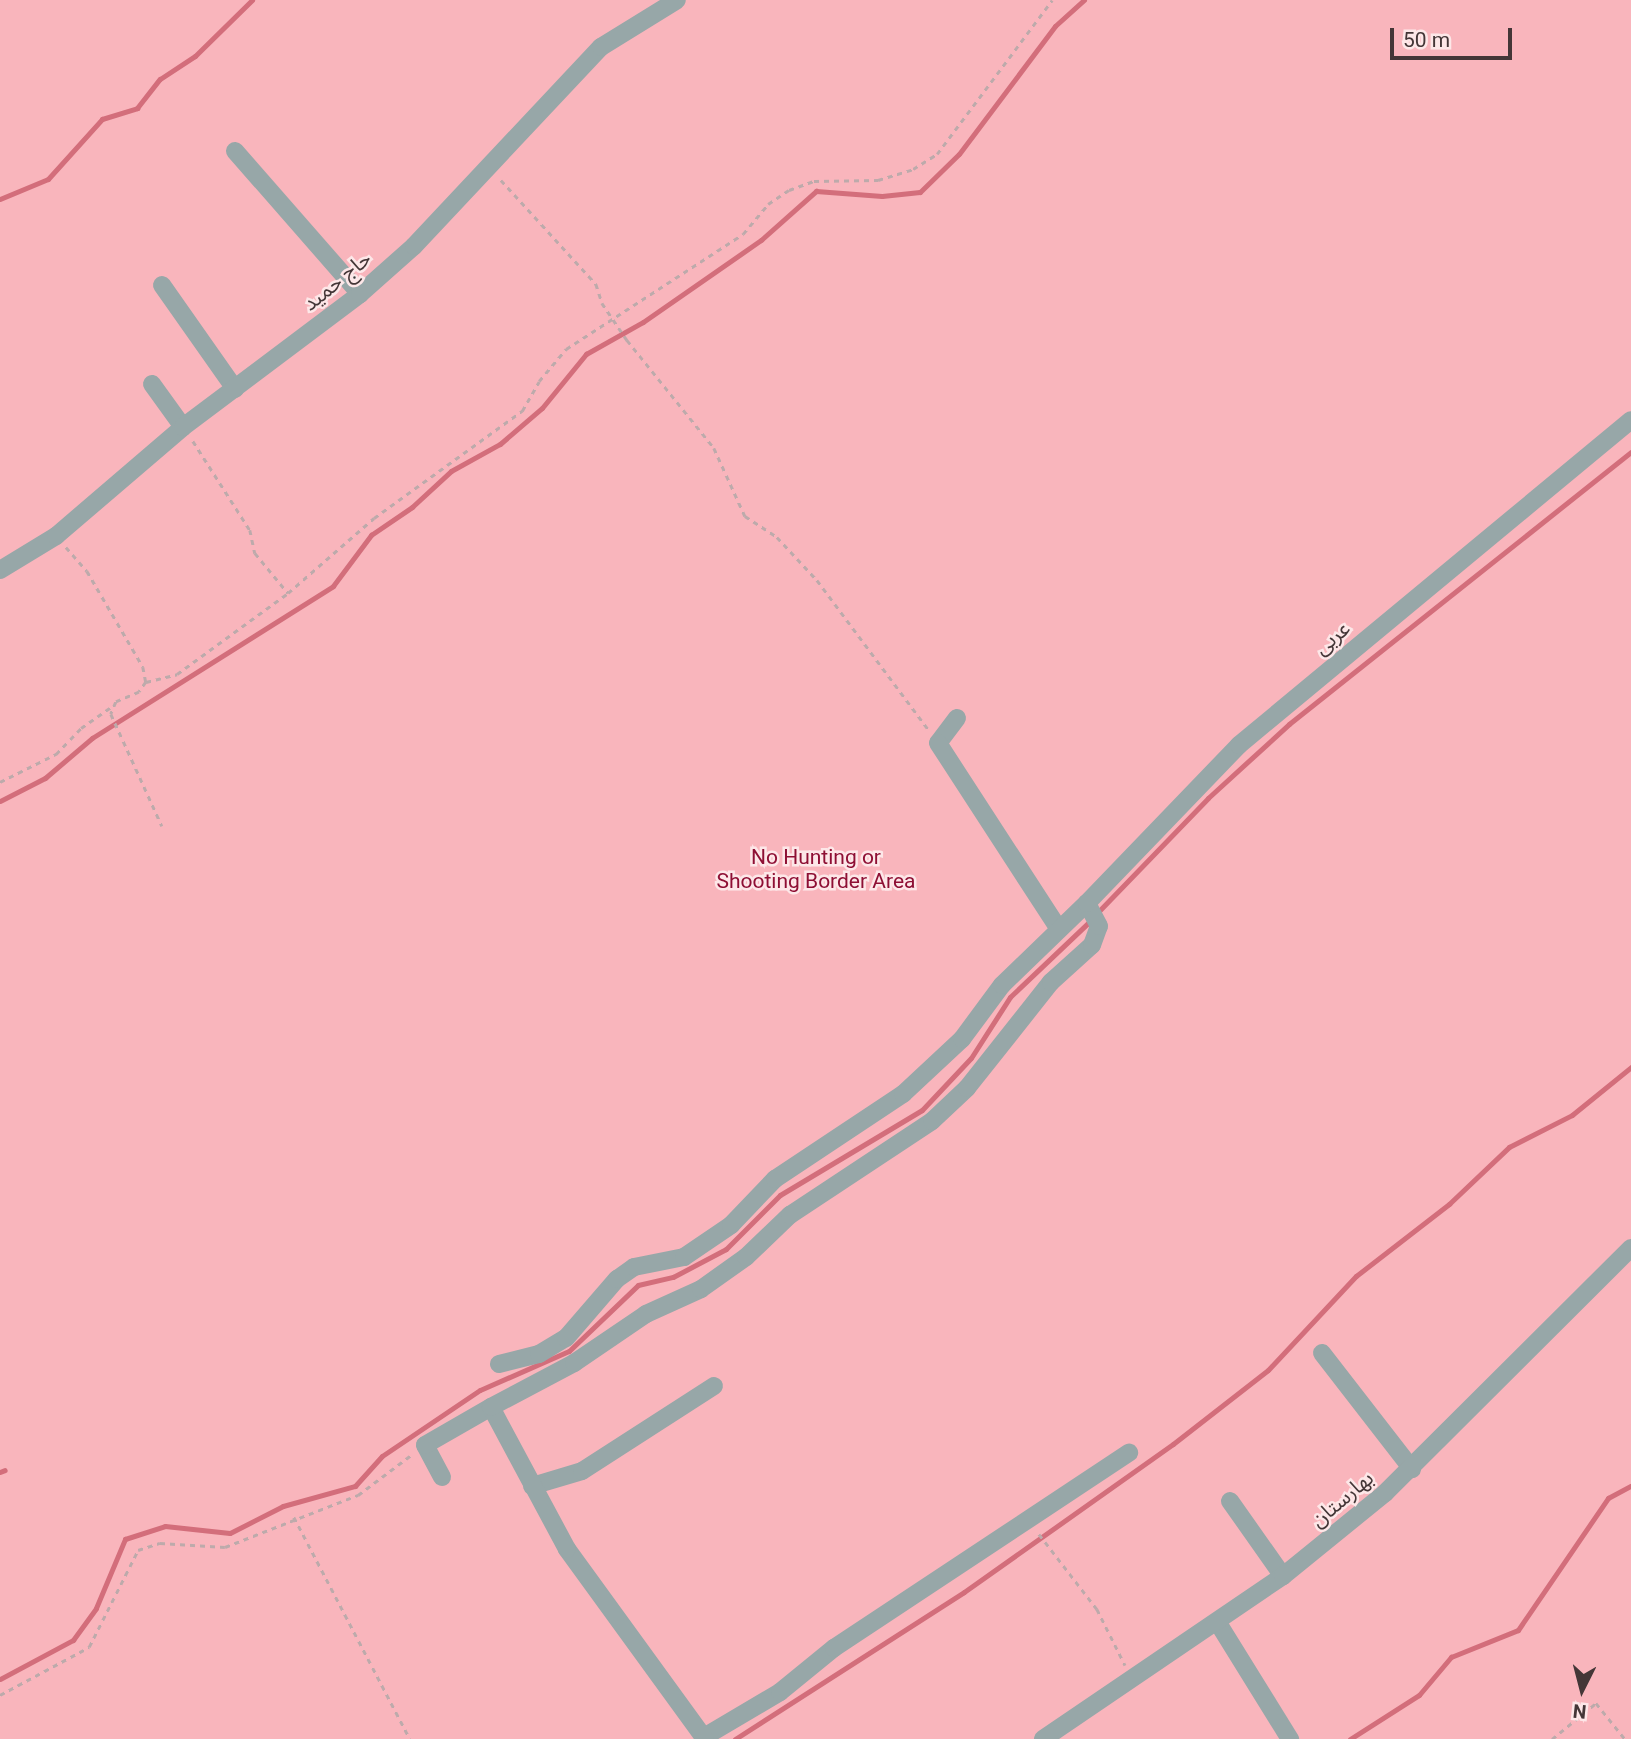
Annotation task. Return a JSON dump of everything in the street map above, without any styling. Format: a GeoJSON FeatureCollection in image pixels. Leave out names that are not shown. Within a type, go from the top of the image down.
{"type":"FeatureCollection","features":[{"type":"Feature","properties":{"kind":"street","name":"حاج حمید"},"geometry":{"type":"LineString","coordinates":[[0,570],[56,536],[183,427],[360,294],[414,246],[601,47],[676,0]]}},
{"type":"Feature","properties":{"kind":"street"},"geometry":{"type":"LineString","coordinates":[[236,151],[360,294]]}},
{"type":"Feature","properties":{"kind":"street"},"geometry":{"type":"LineString","coordinates":[[162,285],[235,388]]}},
{"type":"Feature","properties":{"kind":"street"},"geometry":{"type":"LineString","coordinates":[[152,384],[183,427]]}},
{"type":"Feature","properties":{"kind":"street","name":"عربی"},"geometry":{"type":"LineString","coordinates":[[1092,913],[1239,745],[1631,420]]}},
{"type":"Feature","properties":{"kind":"street"},"geometry":{"type":"LineString","coordinates":[[957,718],[938,743],[1059,929]]}},
{"type":"Feature","properties":{"kind":"street"},"geometry":{"type":"LineString","coordinates":[[442,1476],[425,1445],[574,1363],[646,1314],[701,1289],[746,1257],[790,1214],[932,1121],[967,1088],[1051,982],[1092,945],[1092,913],[1059,929],[1002,985],[962,1039],[902,1094],[775,1179],[730,1225],[684,1257],[634,1266],[617,1279],[566,1338],[538,1354],[499,1364]]}},
{"type":"Feature","properties":{"kind":"street","name":"بهارستان"},"geometry":{"type":"LineString","coordinates":[[1044,1739],[1218,1623],[1283,1576],[1412,1469],[1593,1282],[1631,1248]]}},
{"type":"Feature","properties":{"kind":"street"},"geometry":{"type":"LineString","coordinates":[[1322,1353],[1412,1469]]}},
{"type":"Feature","properties":{"kind":"street"},"geometry":{"type":"LineString","coordinates":[[532,1486],[582,1471],[714,1386]]}},
{"type":"Feature","properties":{"kind":"street"},"geometry":{"type":"LineString","coordinates":[[491,1407],[566,1549],[705,1738],[780,1692],[834,1648],[1129,1453]]}},
{"type":"Feature","properties":{"kind":"street"},"geometry":{"type":"LineString","coordinates":[[1230,1501],[1283,1576]]}},
{"type":"Feature","properties":{"kind":"street"},"geometry":{"type":"LineString","coordinates":[[1218,1623],[1290,1739]]}},
{"type":"Feature","properties":{"kind":"path"},"geometry":{"type":"LineString","coordinates":[[0,782],[56,754],[81,728],[139,692],[146,682],[177,674],[288,593],[374,518],[522,411],[538,381],[566,349],[743,234],[768,205],[789,190],[814,181],[878,180],[912,169],[937,154],[1052,0]]}},
{"type":"Feature","properties":{"kind":"path"},"geometry":{"type":"LineString","coordinates":[[487,169],[571,254],[596,284],[619,329],[714,448],[745,516],[777,537],[817,580],[938,743]]}},
{"type":"Feature","properties":{"kind":"path"},"geometry":{"type":"LineString","coordinates":[[183,427],[250,530],[255,553],[288,593]]}},
{"type":"Feature","properties":{"kind":"path"},"geometry":{"type":"LineString","coordinates":[[56,536],[87,571],[143,667],[146,682]]}},
{"type":"Feature","properties":{"kind":"path"},"geometry":{"type":"LineString","coordinates":[[111,707],[111,714],[162,826]]}},
{"type":"Feature","properties":{"kind":"path"},"geometry":{"type":"LineString","coordinates":[[0,1695],[89,1647],[138,1550],[160,1543],[225,1547],[294,1517],[358,1495],[425,1445]]}},
{"type":"Feature","properties":{"kind":"path"},"geometry":{"type":"LineString","coordinates":[[294,1517],[410,1739]]}},
{"type":"Feature","properties":{"kind":"path"},"geometry":{"type":"LineString","coordinates":[[1036,1530],[1097,1609],[1132,1680]]}},
{"type":"Feature","properties":{"kind":"path"},"geometry":{"type":"LineString","coordinates":[[1552,1739],[1596,1703],[1625,1739]]}},
{"type":"Feature","properties":{"kind":"green space","name":"No Hunting or Shooting Border Area"},"geometry":{"type":"Polygon","coordinates":[[[0,0],[1631,0],[1631,1739],[0,1739],[0,0]]]}},
{"type":"Feature","properties":{"kind":"waterway"},"geometry":{"type":"LineString","coordinates":[[0,199],[48,179],[102,119],[137,108],[160,79],[195,56],[252,0]]}},
{"type":"Feature","properties":{"kind":"waterway"},"geometry":{"type":"LineString","coordinates":[[0,801],[45,778],[92,738],[333,586],[371,535],[412,507],[451,471],[500,444],[542,408],[586,354],[643,322],[761,240],[816,191],[882,196],[920,192],[959,154],[1055,26],[1084,0]]}},
{"type":"Feature","properties":{"kind":"waterway"},"geometry":{"type":"LineString","coordinates":[[1097,913],[1208,798],[1289,724],[1631,452]]}},
{"type":"Feature","properties":{"kind":"waterway"},"geometry":{"type":"LineString","coordinates":[[0,1679],[73,1640],[96,1608],[125,1539],[165,1526],[230,1533],[283,1506],[355,1486],[382,1456],[480,1390],[569,1351],[638,1285],[673,1277],[726,1249],[780,1195],[922,1110],[971,1058],[1010,997],[1091,920]]}},
{"type":"Feature","properties":{"kind":"waterway"},"geometry":{"type":"LineString","coordinates":[[735,1739],[964,1592],[1173,1444],[1268,1370],[1356,1276],[1449,1204],[1509,1147],[1572,1115],[1631,1067]]}},
{"type":"Feature","properties":{"kind":"waterway"},"geometry":{"type":"LineString","coordinates":[[0,1472],[5,1470]]}},
{"type":"Feature","properties":{"kind":"waterway"},"geometry":{"type":"LineString","coordinates":[[1350,1739],[1419,1695],[1451,1657],[1518,1630],[1608,1498],[1631,1486]]}}]}
